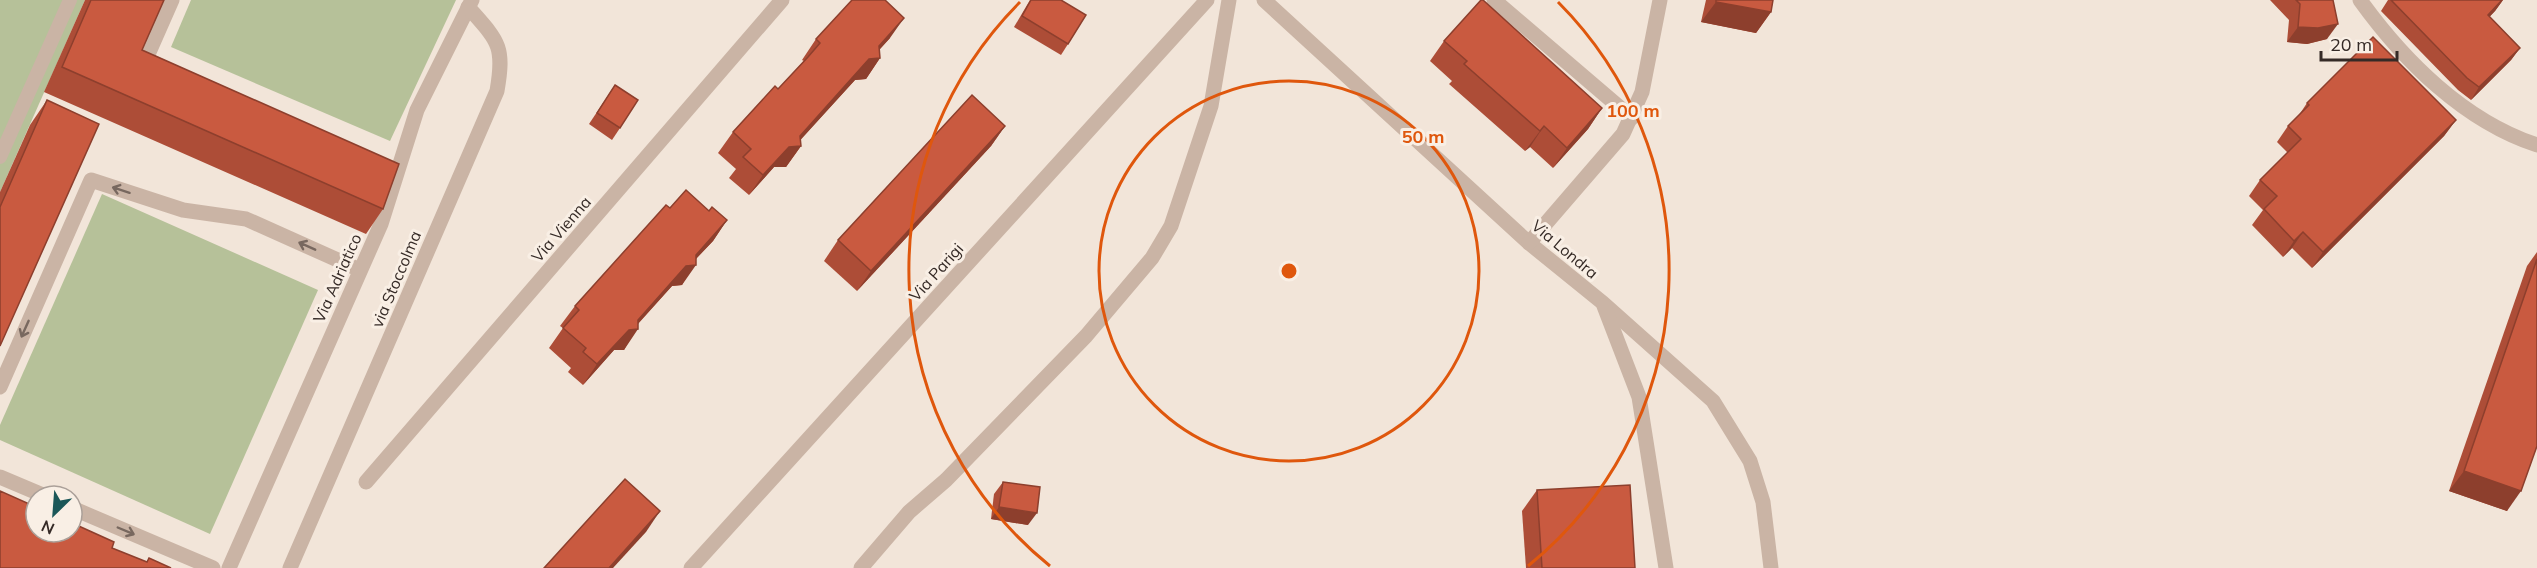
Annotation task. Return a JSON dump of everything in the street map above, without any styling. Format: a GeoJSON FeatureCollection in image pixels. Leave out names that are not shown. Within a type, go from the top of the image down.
{"type":"FeatureCollection","features":[{"type":"Feature","properties":{"kind":"street"},"geometry":{"type":"LineString","coordinates":[[171,0],[146,59],[177,74]]}},
{"type":"Feature","properties":{"kind":"street","name":"Via Vienna"},"geometry":{"type":"LineString","coordinates":[[366,482],[783,0]]}},
{"type":"Feature","properties":{"kind":"street","name":"Via Parigi"},"geometry":{"type":"LineString","coordinates":[[691,568],[1207,0]]}},
{"type":"Feature","properties":{"kind":"street"},"geometry":{"type":"LineString","coordinates":[[861,568],[909,512],[946,480],[1086,336],[1152,258],[1171,226],[1211,106],[1228,0]]}},
{"type":"Feature","properties":{"kind":"street","name":"Via Londra"},"geometry":{"type":"LineString","coordinates":[[1264,0],[1529,243],[1603,303],[1713,401],[1750,461],[1763,502],[1771,568]]}},
{"type":"Feature","properties":{"kind":"street"},"geometry":{"type":"LineString","coordinates":[[1494,0],[1632,118]]}},
{"type":"Feature","properties":{"kind":"street"},"geometry":{"type":"LineString","coordinates":[[1529,243],[1606,155],[1623,134],[1632,118],[1642,92],[1660,0]]}},
{"type":"Feature","properties":{"kind":"street"},"geometry":{"type":"LineString","coordinates":[[2360,0],[2415,65],[2472,113],[2537,145]]}},
{"type":"Feature","properties":{"kind":"street","name":"Via Adriatico"},"geometry":{"type":"LineString","coordinates":[[229,568],[381,224],[390,176],[417,110],[470,4]]}},
{"type":"Feature","properties":{"kind":"street","name":"via Stoccolma"},"geometry":{"type":"LineString","coordinates":[[290,568],[497,91],[502,64],[495,38],[470,4]]}},
{"type":"Feature","properties":{"kind":"street"},"geometry":{"type":"LineString","coordinates":[[0,387],[91,180],[183,210],[246,219],[360,270]]}},
{"type":"Feature","properties":{"kind":"street"},"geometry":{"type":"LineString","coordinates":[[1603,303],[1638,397],[1666,568]]}},
{"type":"Feature","properties":{"kind":"street"},"geometry":{"type":"LineString","coordinates":[[0,477],[24,487]]}},
{"type":"Feature","properties":{"kind":"street"},"geometry":{"type":"LineString","coordinates":[[84,513],[213,568]]}},
{"type":"Feature","properties":{"kind":"lane"},"geometry":{"type":"LineString","coordinates":[[0,158],[70,0]]}},
{"type":"Feature","properties":{"kind":"green space"},"geometry":{"type":"Polygon","coordinates":[[[0,0],[85,0],[0,192],[0,0]]]}},
{"type":"Feature","properties":{"kind":"green space"},"geometry":{"type":"Polygon","coordinates":[[[191,0],[456,0],[390,141],[171,47],[191,0]]]}},
{"type":"Feature","properties":{"kind":"green space"},"geometry":{"type":"Polygon","coordinates":[[[102,194],[318,290],[210,534],[0,440],[0,425],[102,194]]]}},
{"type":"Feature","properties":{"kind":"building"},"geometry":{"type":"Polygon","coordinates":[[[91,0],[164,0],[142,50],[399,164],[383,209],[62,67],[91,0]]]}},
{"type":"Feature","properties":{"kind":"building"},"geometry":{"type":"Polygon","coordinates":[[[852,0],[885,0],[904,18],[879,46],[880,58],[869,59],[800,136],[801,146],[789,147],[763,175],[743,157],[751,149],[733,132],[775,86],[778,89],[808,57],[820,43],[816,39],[852,0]]]}},
{"type":"Feature","properties":{"kind":"building"},"geometry":{"type":"Polygon","coordinates":[[[1031,0],[1061,0],[1086,15],[1068,44],[1022,16],[1031,0]]]}},
{"type":"Feature","properties":{"kind":"building"},"geometry":{"type":"Polygon","coordinates":[[[1481,0],[1602,108],[1567,148],[1544,126],[1540,131],[1464,64],[1467,61],[1444,41],[1481,0]]]}},
{"type":"Feature","properties":{"kind":"building"},"geometry":{"type":"Polygon","coordinates":[[[1716,0],[1773,0],[1771,12],[1716,2],[1716,0]]]}},
{"type":"Feature","properties":{"kind":"building"},"geometry":{"type":"Polygon","coordinates":[[[2296,0],[2333,0],[2338,24],[2318,28],[2298,27],[2300,4],[2296,0]]]}},
{"type":"Feature","properties":{"kind":"building"},"geometry":{"type":"Polygon","coordinates":[[[2391,0],[2502,0],[2488,15],[2520,48],[2479,87],[2467,78],[2391,0]]]}},
{"type":"Feature","properties":{"kind":"building"},"geometry":{"type":"Polygon","coordinates":[[[2373,37],[2456,120],[2323,252],[2303,232],[2294,241],[2264,209],[2277,196],[2260,180],[2301,139],[2288,126],[2309,105],[2307,103],[2373,37]]]}},
{"type":"Feature","properties":{"kind":"building"},"geometry":{"type":"Polygon","coordinates":[[[615,85],[638,100],[620,128],[597,113],[615,85]]]}},
{"type":"Feature","properties":{"kind":"building"},"geometry":{"type":"Polygon","coordinates":[[[972,95],[1005,126],[871,271],[838,240],[972,95]]]}},
{"type":"Feature","properties":{"kind":"building"},"geometry":{"type":"Polygon","coordinates":[[[47,100],[99,124],[0,346],[0,207],[47,100]]]}},
{"type":"Feature","properties":{"kind":"building"},"geometry":{"type":"Polygon","coordinates":[[[686,190],[709,211],[712,207],[727,220],[696,255],[696,265],[686,266],[638,320],[638,329],[629,330],[597,364],[583,352],[586,348],[563,328],[579,310],[575,306],[666,205],[670,208],[686,190]]]}},
{"type":"Feature","properties":{"kind":"building"},"geometry":{"type":"Polygon","coordinates":[[[2537,259],[2537,446],[2521,491],[2464,471],[2537,259]]]}},
{"type":"Feature","properties":{"kind":"building"},"geometry":{"type":"Polygon","coordinates":[[[625,479],[660,511],[609,568],[544,568],[625,479]]]}},
{"type":"Feature","properties":{"kind":"building"},"geometry":{"type":"Polygon","coordinates":[[[1003,482],[1040,487],[1037,513],[999,507],[1003,482]]]}},
{"type":"Feature","properties":{"kind":"building"},"geometry":{"type":"Polygon","coordinates":[[[1630,485],[1635,568],[1542,568],[1537,490],[1630,485]]]}},
{"type":"Feature","properties":{"kind":"building"},"geometry":{"type":"Polygon","coordinates":[[[0,491],[24,502],[24,544],[84,544],[84,528],[114,542],[112,548],[147,562],[149,558],[171,568],[0,568],[0,491]]]}}]}
